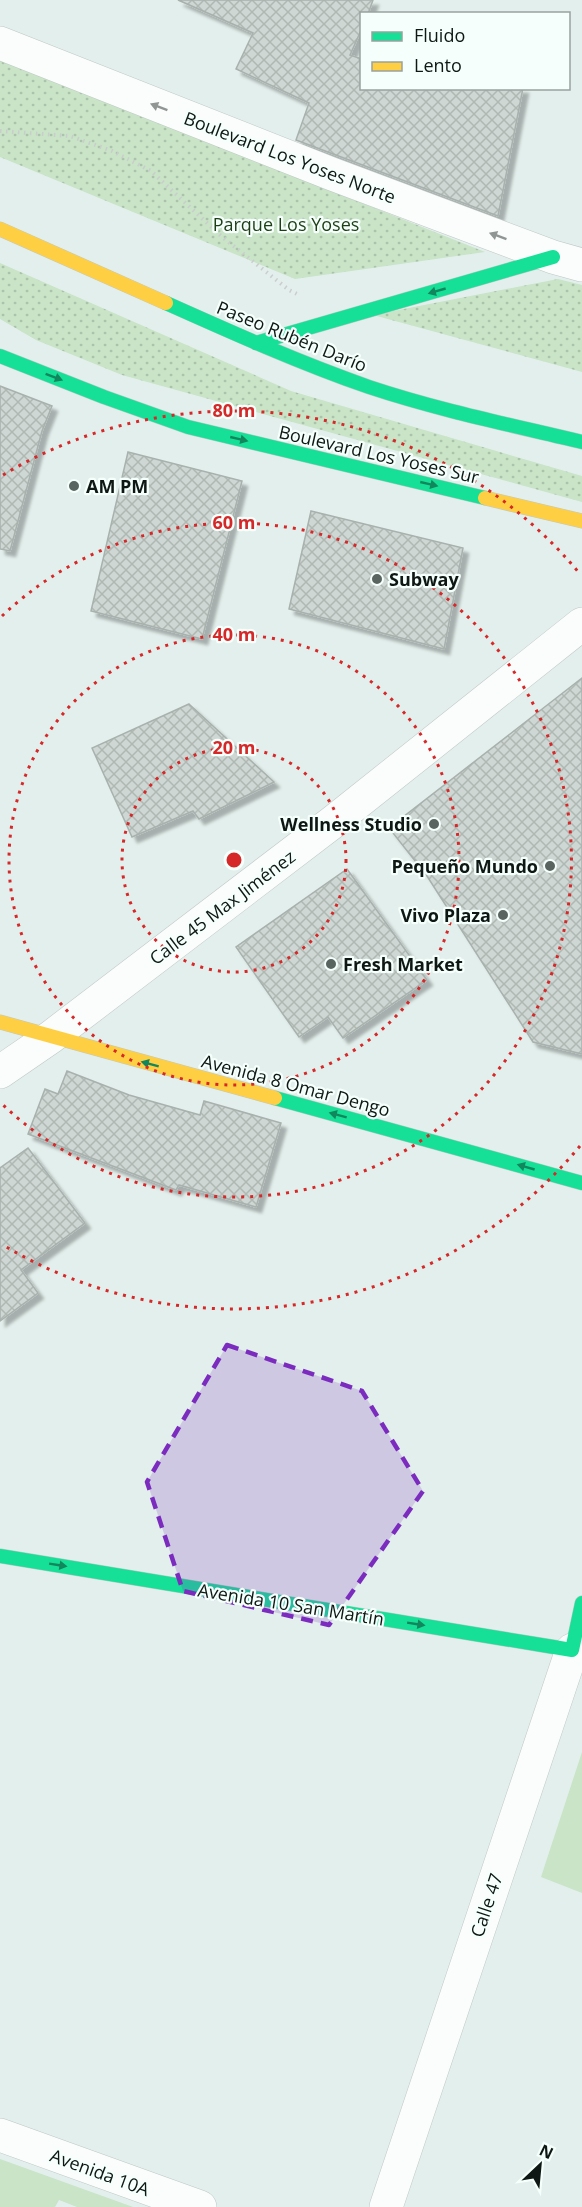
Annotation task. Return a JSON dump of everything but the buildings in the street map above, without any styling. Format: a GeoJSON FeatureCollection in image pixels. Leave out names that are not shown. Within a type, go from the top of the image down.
{"type":"FeatureCollection","features":[{"type":"Feature","properties":{"kind":"main road","name":"Paseo Rubén Darío"},"geometry":{"type":"LineString","coordinates":[[0,228],[256,343],[380,390],[453,411],[582,442]]}},
{"type":"Feature","properties":{"kind":"main road"},"geometry":{"type":"LineString","coordinates":[[256,343],[344,318],[568,261]]}},
{"type":"Feature","properties":{"kind":"main road","name":"Boulevard Los Yoses Sur"},"geometry":{"type":"LineString","coordinates":[[0,356],[188,427],[582,521]]}},
{"type":"Feature","properties":{"kind":"main road","name":"Avenida 8 Omar Dengo"},"geometry":{"type":"LineString","coordinates":[[0,1022],[582,1183]]}},
{"type":"Feature","properties":{"kind":"main road","name":"Avenida 10 San Martín"},"geometry":{"type":"LineString","coordinates":[[0,1556],[577,1650]]}},
{"type":"Feature","properties":{"kind":"main road","name":"Calle 47"},"geometry":{"type":"LineString","coordinates":[[577,1650],[582,1603]]}},
{"type":"Feature","properties":{"kind":"street","name":"Boulevard Los Yoses Norte"},"geometry":{"type":"LineString","coordinates":[[0,43],[332,174],[568,261]]}},
{"type":"Feature","properties":{"kind":"street","name":"Calle 45 Max Jiménez"},"geometry":{"type":"LineString","coordinates":[[0,1072],[51,1037],[333,822],[582,624]]}},
{"type":"Feature","properties":{"kind":"street","name":"Calle 47"},"geometry":{"type":"LineString","coordinates":[[386,2207],[577,1650]]}},
{"type":"Feature","properties":{"kind":"street","name":"Avenida 10A"},"geometry":{"type":"LineString","coordinates":[[0,2135],[200,2207]]}},
{"type":"Feature","properties":{"kind":"path"},"geometry":{"type":"LineString","coordinates":[[0,131],[70,136],[112,151],[151,171],[221,236],[289,290],[344,318]]}},
{"type":"Feature","properties":{"kind":"highlighted area"},"geometry":{"type":"Polygon","coordinates":[[[227,1345],[362,1391],[423,1491],[329,1625],[183,1591],[147,1482],[227,1345]]]}},
{"type":"Feature","properties":{"kind":"green space","name":"Parque Los Yoses"},"geometry":{"type":"Polygon","coordinates":[[[0,59],[485,252],[295,279],[0,157],[0,59]]]}},
{"type":"Feature","properties":{"kind":"green space"},"geometry":{"type":"Polygon","coordinates":[[[0,263],[291,391],[582,476],[582,502],[122,375],[36,340],[0,319],[0,263]]]}},
{"type":"Feature","properties":{"kind":"green space"},"geometry":{"type":"Polygon","coordinates":[[[558,279],[582,285],[582,372],[373,315],[558,279]]]}},
{"type":"Feature","properties":{"kind":"green space"},"geometry":{"type":"Polygon","coordinates":[[[582,1752],[582,1893],[541,1877],[582,1752]]]}},
{"type":"Feature","properties":{"kind":"green space"},"geometry":{"type":"Polygon","coordinates":[[[0,2159],[133,2207],[77,2207],[59,2200],[55,2207],[0,2207],[0,2159]]]}},
{"type":"Feature","properties":{"kind":"traffic: fast"},"geometry":{"type":"LineString","coordinates":[[256,343],[553,257]]}},
{"type":"Feature","properties":{"kind":"traffic: fast"},"geometry":{"type":"LineString","coordinates":[[166,303],[292,358],[369,387],[448,410],[582,442]]}},
{"type":"Feature","properties":{"kind":"traffic: fast"},"geometry":{"type":"LineString","coordinates":[[0,356],[188,427],[485,498]]}},
{"type":"Feature","properties":{"kind":"traffic: fast"},"geometry":{"type":"LineString","coordinates":[[275,1098],[582,1183]]}},
{"type":"Feature","properties":{"kind":"traffic: fast"},"geometry":{"type":"LineString","coordinates":[[0,1556],[572,1650],[582,1603]]}},
{"type":"Feature","properties":{"kind":"traffic: slow"},"geometry":{"type":"LineString","coordinates":[[0,229],[166,303]]}},
{"type":"Feature","properties":{"kind":"traffic: slow"},"geometry":{"type":"LineString","coordinates":[[485,498],[582,521]]}},
{"type":"Feature","properties":{"kind":"traffic: slow"},"geometry":{"type":"LineString","coordinates":[[0,1022],[275,1098]]}},
{"type":"Feature","properties":{"kind":"place","name":"AM PM"},"geometry":{"type":"Point","coordinates":[74,486]}},
{"type":"Feature","properties":{"kind":"place","name":"Subway"},"geometry":{"type":"Point","coordinates":[377,579]}},
{"type":"Feature","properties":{"kind":"place","name":"Wellness Studio"},"geometry":{"type":"Point","coordinates":[434,824]}},
{"type":"Feature","properties":{"kind":"place","name":"Pequeño Mundo"},"geometry":{"type":"Point","coordinates":[550,866]}},
{"type":"Feature","properties":{"kind":"place","name":"Vivo Plaza"},"geometry":{"type":"Point","coordinates":[503,915]}},
{"type":"Feature","properties":{"kind":"place","name":"Fresh Market"},"geometry":{"type":"Point","coordinates":[331,964]}}]}
